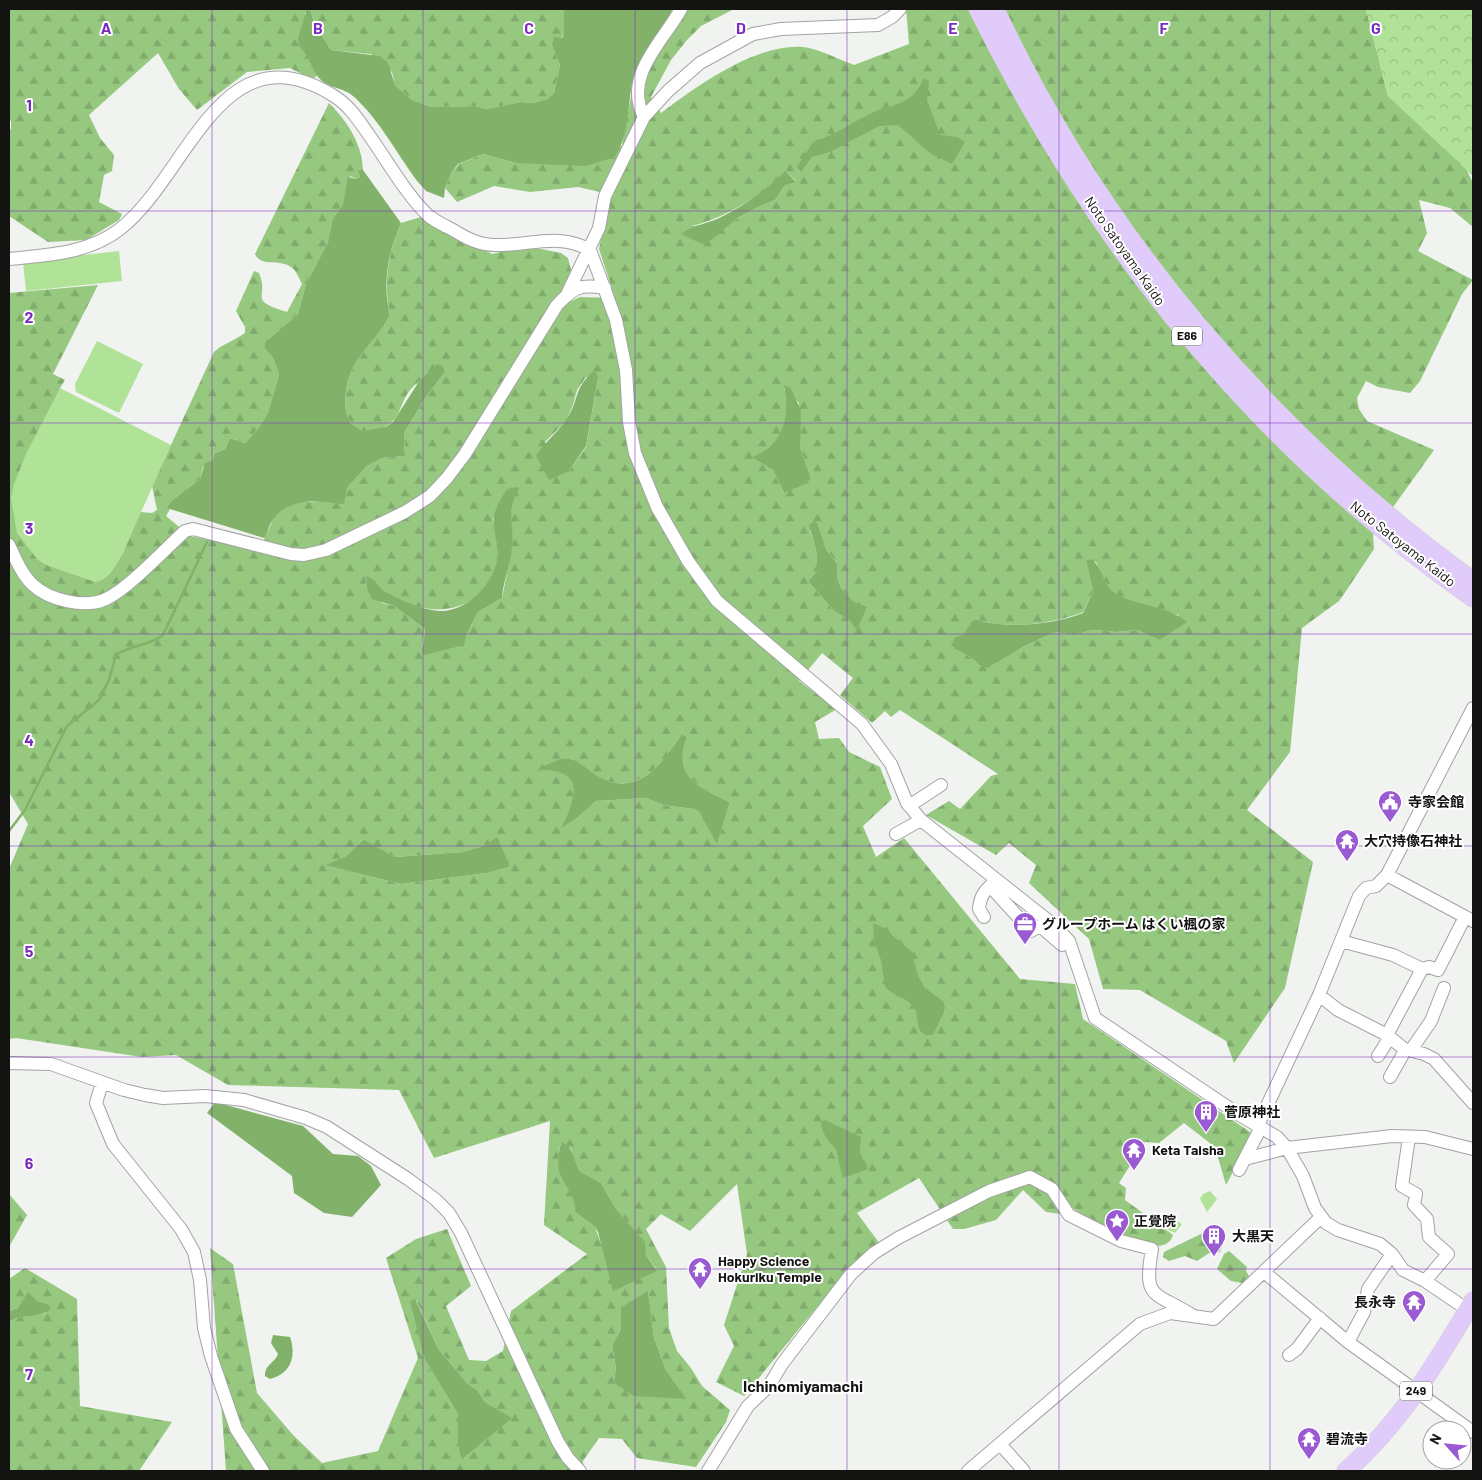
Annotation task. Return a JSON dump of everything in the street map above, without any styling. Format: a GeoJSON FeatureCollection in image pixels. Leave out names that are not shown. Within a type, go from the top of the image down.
{"type":"FeatureCollection","features":[{"type":"Feature","properties":{"kind":"highway","name":"Noto Satoyama Kaido"},"geometry":{"type":"LineString","coordinates":[[978,9],[1026,99],[1083,192],[1151,291],[1201,352],[1304,462],[1371,521],[1416,557],[1473,598]]}},
{"type":"Feature","properties":{"kind":"highway","name":"Noto Satoyama Kaido"},"geometry":{"type":"LineString","coordinates":[[995,9],[1038,92],[1094,185],[1162,281],[1212,342],[1316,451],[1425,546],[1473,581]]}},
{"type":"Feature","properties":{"kind":"highway","name":"249"},"geometry":{"type":"LineString","coordinates":[[1346,1471],[1388,1428],[1439,1360],[1471,1306]]}},
{"type":"Feature","properties":{"kind":"street"},"geometry":{"type":"LineString","coordinates":[[644,118],[637,97],[638,81],[645,62],[670,28],[681,9]]}},
{"type":"Feature","properties":{"kind":"street"},"geometry":{"type":"LineString","coordinates":[[9,545],[32,584],[45,593],[67,601],[81,603],[105,599],[135,576],[184,531],[193,529],[291,554],[304,555],[333,547],[405,512],[430,496],[447,478],[557,305],[568,292],[600,228],[605,196],[644,118],[668,91],[700,63],[753,34],[782,29],[878,25],[892,17],[900,9]]}},
{"type":"Feature","properties":{"kind":"street"},"geometry":{"type":"LineString","coordinates":[[9,259],[88,248],[115,233],[160,187],[206,118],[232,95],[253,80],[272,76],[290,78],[312,85],[334,96],[350,109],[407,188],[430,216],[474,242],[494,246],[551,239],[573,243],[590,250],[616,320],[626,370],[629,422],[635,453],[657,506],[688,560],[717,601],[847,709],[867,730],[891,764],[909,806],[921,820],[994,883],[1055,926],[1069,942],[1095,1018],[1238,1114],[1277,1136],[1287,1148],[1304,1176],[1311,1198],[1326,1223],[1338,1230],[1380,1244],[1392,1254],[1403,1270],[1471,1306]]}},
{"type":"Feature","properties":{"kind":"street"},"geometry":{"type":"LineString","coordinates":[[568,292],[585,285],[605,288]]}},
{"type":"Feature","properties":{"kind":"street"},"geometry":{"type":"LineString","coordinates":[[1473,708],[1470,723],[1387,875],[1376,886],[1366,888],[1359,896],[1319,995],[1242,1165],[1287,1148],[1392,1136],[1425,1137],[1473,1149]]}},
{"type":"Feature","properties":{"kind":"street"},"geometry":{"type":"LineString","coordinates":[[909,806],[941,785]]}},
{"type":"Feature","properties":{"kind":"street"},"geometry":{"type":"LineString","coordinates":[[896,834],[921,820]]}},
{"type":"Feature","properties":{"kind":"street"},"geometry":{"type":"LineString","coordinates":[[1341,941],[1393,955],[1422,969],[1429,967],[1438,970],[1469,919],[1387,875]]}},
{"type":"Feature","properties":{"kind":"street"},"geometry":{"type":"LineString","coordinates":[[984,917],[979,908],[980,900],[994,883]]}},
{"type":"Feature","properties":{"kind":"street"},"geometry":{"type":"LineString","coordinates":[[994,883],[1031,931],[1040,926],[1067,950],[1072,963],[1080,974]]}},
{"type":"Feature","properties":{"kind":"street"},"geometry":{"type":"LineString","coordinates":[[1378,1056],[1422,969]]}},
{"type":"Feature","properties":{"kind":"street"},"geometry":{"type":"LineString","coordinates":[[1390,1077],[1402,1056],[1431,1021],[1444,988]]}},
{"type":"Feature","properties":{"kind":"street"},"geometry":{"type":"LineString","coordinates":[[1319,995],[1338,1010],[1389,1036],[1408,1049],[1434,1059],[1473,1103]]}},
{"type":"Feature","properties":{"kind":"street"},"geometry":{"type":"LineString","coordinates":[[9,1062],[51,1064],[124,1090],[163,1098],[205,1096],[244,1100],[306,1118],[327,1127],[435,1199],[450,1213],[461,1233],[558,1442],[568,1458],[580,1471]]}},
{"type":"Feature","properties":{"kind":"street"},"geometry":{"type":"LineString","coordinates":[[102,1083],[96,1104],[113,1144],[181,1229],[194,1252],[200,1280],[204,1328],[211,1356],[236,1429],[263,1471]]}},
{"type":"Feature","properties":{"kind":"street"},"geometry":{"type":"LineString","coordinates":[[1409,1137],[1402,1186],[1416,1194],[1414,1204],[1427,1219],[1429,1237],[1448,1254],[1425,1281]]}},
{"type":"Feature","properties":{"kind":"street"},"geometry":{"type":"LineString","coordinates":[[708,1471],[748,1406],[769,1386],[782,1364],[851,1274],[874,1253],[898,1238],[989,1191],[1009,1183],[1030,1177],[1043,1183],[1052,1189],[1069,1215],[1120,1240],[1152,1249],[1150,1289],[1155,1295],[1192,1315]]}},
{"type":"Feature","properties":{"kind":"street"},"geometry":{"type":"LineString","coordinates":[[968,1471],[1140,1324],[1170,1313],[1214,1318],[1321,1217]]}},
{"type":"Feature","properties":{"kind":"street"},"geometry":{"type":"LineString","coordinates":[[1348,1342],[1364,1312],[1368,1289],[1392,1254]]}},
{"type":"Feature","properties":{"kind":"street"},"geometry":{"type":"LineString","coordinates":[[1264,1272],[1348,1342],[1473,1432]]}},
{"type":"Feature","properties":{"kind":"street"},"geometry":{"type":"LineString","coordinates":[[1289,1355],[1320,1318]]}},
{"type":"Feature","properties":{"kind":"street"},"geometry":{"type":"LineString","coordinates":[[1000,1445],[1024,1471]]}},
{"type":"Feature","properties":{"kind":"green space"},"geometry":{"type":"Polygon","coordinates":[[[9,9],[564,9],[564,35],[552,46],[560,65],[554,93],[547,99],[533,103],[521,102],[486,109],[475,106],[432,107],[412,100],[395,85],[392,72],[371,54],[331,50],[314,23],[311,12],[305,13],[305,22],[298,38],[317,76],[312,79],[290,68],[247,72],[197,110],[179,89],[158,53],[89,115],[100,138],[114,155],[112,171],[104,175],[99,202],[122,214],[119,220],[86,240],[48,242],[9,216],[9,131],[11,129],[11,121],[9,120],[9,9]]]}},
{"type":"Feature","properties":{"kind":"green space"},"geometry":{"type":"Polygon","coordinates":[[[672,9],[734,9],[701,26],[671,60],[651,97],[661,113],[709,79],[747,59],[766,52],[803,47],[822,52],[854,65],[909,44],[906,9],[1366,9],[1388,96],[1465,166],[1473,183],[1473,227],[1450,208],[1419,200],[1427,233],[1418,251],[1473,280],[1462,294],[1420,381],[1410,393],[1378,387],[1366,381],[1357,398],[1359,409],[1367,421],[1434,450],[1373,535],[1374,549],[1339,601],[1302,628],[1290,752],[1247,810],[1313,862],[1285,988],[1234,1063],[1226,1041],[1140,990],[1103,989],[1089,939],[1029,883],[1036,865],[1009,843],[996,855],[926,815],[949,801],[960,809],[991,776],[998,774],[900,710],[891,717],[885,711],[872,723],[840,695],[853,678],[822,653],[799,681],[837,709],[815,722],[819,739],[839,738],[849,752],[880,767],[892,799],[863,826],[876,857],[904,838],[1020,979],[1075,984],[1083,1019],[1253,1134],[1226,1185],[1215,1147],[1184,1123],[1159,1143],[1145,1142],[1119,1183],[1126,1188],[1125,1200],[1173,1235],[1166,1244],[1154,1246],[1121,1236],[1065,1203],[1069,1215],[1046,1212],[1023,1190],[996,1220],[964,1229],[953,1229],[919,1178],[857,1213],[880,1244],[831,1290],[744,1396],[716,1382],[734,1346],[724,1325],[747,1254],[737,1184],[690,1231],[661,1214],[646,1229],[666,1267],[669,1328],[677,1351],[691,1368],[702,1386],[730,1410],[726,1422],[696,1467],[637,1458],[622,1439],[599,1438],[583,1461],[584,1471],[226,1471],[210,1248],[233,1264],[257,1393],[293,1435],[322,1463],[378,1451],[418,1358],[386,1258],[416,1239],[447,1229],[471,1286],[446,1306],[469,1360],[486,1361],[503,1351],[511,1311],[587,1254],[544,1225],[550,1121],[434,1158],[399,1090],[228,1085],[176,1055],[142,1057],[16,1038],[9,1039],[9,869],[28,824],[9,792],[9,293],[98,285],[53,374],[65,380],[60,388],[37,559],[47,565],[96,582],[122,555],[140,512],[152,513],[157,510],[152,486],[214,352],[245,333],[245,327],[236,311],[254,271],[259,273],[262,282],[263,301],[274,308],[287,312],[302,284],[291,267],[286,264],[262,261],[255,254],[329,103],[342,117],[357,142],[363,170],[359,170],[360,177],[356,179],[350,176],[343,204],[337,213],[328,242],[306,284],[298,314],[265,342],[264,348],[273,358],[279,374],[268,413],[258,429],[245,443],[230,438],[225,449],[215,453],[212,461],[203,467],[200,479],[170,502],[170,509],[166,516],[190,536],[267,552],[264,538],[275,517],[287,507],[292,504],[325,501],[336,497],[345,493],[347,488],[367,466],[383,458],[405,456],[404,433],[424,400],[445,372],[419,382],[411,389],[394,420],[388,426],[378,430],[363,431],[350,423],[345,404],[348,380],[358,359],[390,315],[387,291],[388,268],[401,223],[421,217],[492,254],[526,246],[561,253],[568,258],[571,270],[560,296],[565,304],[580,297],[615,298],[599,249],[607,201],[600,192],[578,187],[530,192],[494,186],[457,202],[445,188],[452,172],[459,164],[483,154],[516,163],[622,146],[636,69],[644,53],[658,37],[672,9]],[[785,170],[755,197],[716,218],[691,226],[731,223],[758,205],[775,200],[785,185],[796,181],[785,170]],[[586,377],[577,390],[566,421],[545,442],[569,471],[586,447],[598,378],[586,377]],[[784,387],[785,417],[782,432],[774,445],[753,457],[773,470],[784,493],[811,478],[800,447],[799,403],[784,387]],[[514,497],[493,518],[497,560],[485,588],[475,598],[463,604],[450,608],[422,608],[391,596],[366,576],[367,589],[382,603],[394,606],[425,629],[422,647],[466,636],[478,612],[502,598],[512,548],[510,518],[514,497]],[[818,524],[810,530],[817,554],[817,573],[808,581],[834,611],[849,620],[857,629],[854,602],[841,588],[837,577],[837,564],[826,549],[818,524]],[[1086,561],[1093,591],[1083,612],[1059,620],[1015,625],[976,619],[967,633],[955,637],[955,649],[972,658],[981,667],[1055,632],[1074,635],[1092,630],[1117,632],[1137,630],[1159,640],[1179,615],[1125,600],[1111,590],[1096,562],[1086,561]],[[682,734],[668,755],[651,772],[641,779],[630,783],[604,780],[571,759],[538,770],[562,773],[573,784],[574,791],[571,806],[562,827],[577,818],[596,801],[646,798],[663,805],[694,809],[699,812],[717,843],[730,802],[708,791],[691,779],[683,762],[683,751],[687,737],[682,734]],[[364,841],[346,856],[326,865],[401,884],[487,873],[510,865],[486,845],[463,852],[395,857],[364,841]],[[561,1142],[559,1165],[573,1194],[575,1212],[595,1227],[606,1257],[657,1270],[646,1255],[644,1242],[616,1209],[601,1183],[580,1173],[571,1149],[561,1142]],[[648,1292],[621,1307],[621,1329],[612,1345],[616,1368],[614,1380],[685,1398],[666,1370],[654,1338],[648,1292]],[[416,1300],[425,1360],[458,1414],[458,1446],[461,1460],[511,1418],[485,1402],[478,1391],[468,1384],[439,1350],[416,1300]]]}},
{"type":"Feature","properties":{"kind":"green space"},"geometry":{"type":"Polygon","coordinates":[[[1366,9],[1473,9],[1473,176],[1388,96],[1366,9]]]}},
{"type":"Feature","properties":{"kind":"green space"},"geometry":{"type":"Polygon","coordinates":[[[119,251],[122,281],[26,291],[23,262],[119,251]]]}},
{"type":"Feature","properties":{"kind":"green space"},"geometry":{"type":"Polygon","coordinates":[[[97,341],[143,364],[119,413],[76,392],[75,384],[97,341]]]}},
{"type":"Feature","properties":{"kind":"green space"},"geometry":{"type":"Polygon","coordinates":[[[60,388],[171,445],[122,555],[108,575],[101,581],[96,582],[47,565],[37,559],[17,533],[11,498],[14,484],[26,454],[60,388]]]}},
{"type":"Feature","properties":{"kind":"green space"},"geometry":{"type":"Polygon","coordinates":[[[1210,1191],[1217,1199],[1207,1212],[1200,1199],[1203,1194],[1210,1191]]]}},
{"type":"Feature","properties":{"kind":"green space"},"geometry":{"type":"Polygon","coordinates":[[[9,1194],[27,1215],[9,1247],[9,1194]]]}},
{"type":"Feature","properties":{"kind":"green space"},"geometry":{"type":"Polygon","coordinates":[[[1170,1217],[1182,1224],[1175,1233],[1164,1228],[1170,1217]]]}},
{"type":"Feature","properties":{"kind":"green space"},"geometry":{"type":"Polygon","coordinates":[[[1209,1230],[1224,1241],[1220,1252],[1209,1253],[1197,1261],[1185,1256],[1169,1261],[1163,1257],[1164,1252],[1209,1230]]]}},
{"type":"Feature","properties":{"kind":"green space"},"geometry":{"type":"Polygon","coordinates":[[[1229,1251],[1247,1267],[1246,1271],[1249,1276],[1242,1283],[1231,1281],[1217,1269],[1224,1254],[1229,1251]]]}},
{"type":"Feature","properties":{"kind":"green space"},"geometry":{"type":"Polygon","coordinates":[[[25,1268],[77,1299],[80,1406],[172,1422],[139,1471],[9,1471],[9,1322],[22,1317],[45,1313],[48,1304],[37,1301],[9,1311],[9,1279],[25,1268]]]}},
{"type":"Feature","properties":{"kind":"shaded area"},"geometry":{"type":"Polygon","coordinates":[[[307,9],[311,12],[314,23],[331,50],[380,56],[388,63],[395,85],[412,100],[432,107],[475,106],[486,109],[521,102],[533,103],[547,99],[554,93],[560,65],[552,46],[554,37],[562,38],[564,35],[564,9],[672,9],[664,25],[640,60],[633,79],[627,124],[621,146],[615,157],[586,166],[516,163],[483,154],[458,164],[445,188],[444,198],[426,191],[418,182],[380,126],[363,105],[349,93],[323,82],[316,74],[299,46],[298,38],[307,9]]]}},
{"type":"Feature","properties":{"kind":"shaded area"},"geometry":{"type":"Polygon","coordinates":[[[924,78],[929,81],[927,100],[940,135],[957,137],[965,142],[952,164],[931,154],[898,125],[879,126],[830,152],[812,157],[801,172],[797,167],[813,142],[829,136],[876,111],[905,101],[915,92],[924,78]]]}},
{"type":"Feature","properties":{"kind":"shaded area"},"geometry":{"type":"Polygon","coordinates":[[[358,170],[363,170],[401,223],[388,268],[387,291],[390,315],[358,359],[348,380],[345,404],[350,423],[363,431],[386,427],[393,422],[418,383],[437,364],[443,366],[445,372],[424,400],[404,433],[405,456],[383,458],[367,466],[347,488],[344,504],[314,501],[287,507],[272,521],[264,538],[170,509],[170,502],[200,479],[205,463],[212,461],[215,453],[225,449],[230,438],[245,443],[258,429],[268,413],[279,374],[273,358],[264,348],[265,342],[298,314],[306,284],[328,242],[333,219],[343,204],[348,177],[356,179],[360,177],[358,170]]]}},
{"type":"Feature","properties":{"kind":"shaded area"},"geometry":{"type":"Polygon","coordinates":[[[785,170],[796,182],[785,185],[775,200],[741,216],[717,236],[702,244],[681,234],[691,228],[718,219],[739,207],[765,189],[785,170]]]}},
{"type":"Feature","properties":{"kind":"shaded area"},"geometry":{"type":"Polygon","coordinates":[[[595,370],[598,378],[586,446],[569,471],[549,480],[536,456],[566,420],[579,389],[595,370]]]}},
{"type":"Feature","properties":{"kind":"shaded area"},"geometry":{"type":"Polygon","coordinates":[[[784,386],[790,387],[801,410],[800,447],[811,478],[807,483],[784,493],[773,470],[752,457],[763,452],[778,438],[785,419],[786,397],[784,386]]]}},
{"type":"Feature","properties":{"kind":"shaded area"},"geometry":{"type":"Polygon","coordinates":[[[516,487],[519,489],[511,512],[512,549],[502,598],[478,612],[466,636],[464,645],[425,655],[422,653],[425,629],[394,606],[372,599],[367,589],[366,576],[386,592],[420,607],[443,611],[465,604],[483,589],[495,569],[497,553],[494,526],[495,512],[507,489],[516,487]]]}},
{"type":"Feature","properties":{"kind":"shaded area"},"geometry":{"type":"Polygon","coordinates":[[[814,521],[818,524],[826,549],[837,564],[837,577],[841,588],[854,602],[867,607],[857,630],[849,620],[834,611],[808,581],[817,572],[817,554],[809,525],[814,521]]]}},
{"type":"Feature","properties":{"kind":"shaded area"},"geometry":{"type":"Polygon","coordinates":[[[1091,559],[1095,562],[1111,590],[1115,593],[1124,598],[1171,612],[1187,622],[1159,640],[1137,630],[1117,632],[1092,630],[1074,635],[1055,632],[1021,648],[987,668],[981,667],[972,658],[955,649],[953,643],[955,637],[967,633],[971,622],[976,619],[1015,625],[1045,623],[1083,613],[1093,591],[1086,561],[1091,559]]]}},
{"type":"Feature","properties":{"kind":"shaded area"},"geometry":{"type":"Polygon","coordinates":[[[682,734],[687,737],[683,751],[683,762],[691,779],[708,791],[730,802],[717,844],[699,812],[694,809],[663,805],[646,798],[596,801],[577,818],[561,828],[573,798],[572,783],[568,777],[561,773],[537,770],[557,760],[570,759],[578,762],[603,779],[616,783],[628,783],[640,779],[659,765],[682,734]]]}},
{"type":"Feature","properties":{"kind":"shaded area"},"geometry":{"type":"Polygon","coordinates":[[[497,837],[510,866],[487,873],[401,884],[325,865],[346,856],[364,840],[395,857],[463,852],[486,845],[497,837]]]}},
{"type":"Feature","properties":{"kind":"shaded area"},"geometry":{"type":"Polygon","coordinates":[[[873,923],[884,928],[912,952],[918,976],[925,988],[944,1002],[944,1012],[933,1035],[927,1035],[920,1031],[915,1009],[912,1005],[885,987],[881,960],[874,941],[873,923]]]}},
{"type":"Feature","properties":{"kind":"shaded area"},"geometry":{"type":"Polygon","coordinates":[[[215,1102],[303,1126],[333,1154],[358,1156],[371,1166],[381,1185],[352,1217],[324,1213],[294,1193],[292,1176],[207,1113],[215,1102]]]}},
{"type":"Feature","properties":{"kind":"shaded area"},"geometry":{"type":"Polygon","coordinates":[[[825,1120],[861,1137],[859,1157],[865,1161],[868,1169],[843,1178],[836,1149],[824,1134],[821,1122],[825,1120]]]}},
{"type":"Feature","properties":{"kind":"shaded area"},"geometry":{"type":"Polygon","coordinates":[[[561,1142],[571,1150],[580,1172],[601,1183],[616,1209],[645,1242],[646,1255],[657,1271],[613,1291],[598,1232],[595,1227],[575,1212],[574,1201],[559,1171],[558,1160],[561,1142]]]}},
{"type":"Feature","properties":{"kind":"shaded area"},"geometry":{"type":"Polygon","coordinates":[[[648,1291],[654,1338],[666,1370],[686,1399],[634,1396],[617,1385],[614,1380],[616,1368],[612,1345],[621,1329],[621,1307],[648,1291]]]}},
{"type":"Feature","properties":{"kind":"shaded area"},"geometry":{"type":"Polygon","coordinates":[[[28,1292],[37,1301],[48,1304],[51,1309],[40,1314],[14,1319],[9,1322],[9,1311],[18,1308],[28,1292]]]}},
{"type":"Feature","properties":{"kind":"shaded area"},"geometry":{"type":"Polygon","coordinates":[[[415,1299],[439,1350],[468,1384],[478,1391],[485,1402],[512,1418],[461,1460],[458,1446],[458,1414],[425,1360],[410,1301],[415,1299]]]}},
{"type":"Feature","properties":{"kind":"shaded area"},"geometry":{"type":"Polygon","coordinates":[[[273,1335],[290,1337],[293,1351],[287,1369],[277,1377],[270,1379],[265,1376],[265,1372],[278,1354],[271,1343],[273,1335]]]}},
{"type":"Feature","properties":{"kind":"waterway"},"geometry":{"type":"LineString","coordinates":[[9,831],[25,810],[67,726],[99,700],[109,680],[116,655],[153,641],[163,635],[207,542]]}},
{"type":"Feature","properties":{"kind":"place","name":"寺家会館"},"geometry":{"type":"Point","coordinates":[1390,823]}},
{"type":"Feature","properties":{"kind":"place","name":"大穴持像石神社"},"geometry":{"type":"Point","coordinates":[1347,862]}},
{"type":"Feature","properties":{"kind":"place","name":"グループホーム はくい楓の家"},"geometry":{"type":"Point","coordinates":[1025,945]}},
{"type":"Feature","properties":{"kind":"place","name":"菅原神社"},"geometry":{"type":"Point","coordinates":[1206,1133]}},
{"type":"Feature","properties":{"kind":"place","name":"Keta Taisha"},"geometry":{"type":"Point","coordinates":[1134,1171]}},
{"type":"Feature","properties":{"kind":"place","name":"正覺院"},"geometry":{"type":"Point","coordinates":[1117,1242]}},
{"type":"Feature","properties":{"kind":"place","name":"大黒天"},"geometry":{"type":"Point","coordinates":[1214,1257]}},
{"type":"Feature","properties":{"kind":"place","name":"Happy Science Hokuriku Temple"},"geometry":{"type":"Point","coordinates":[700,1290]}},
{"type":"Feature","properties":{"kind":"place","name":"長永寺"},"geometry":{"type":"Point","coordinates":[1414,1323]}},
{"type":"Feature","properties":{"kind":"place","name":"碧流寺"},"geometry":{"type":"Point","coordinates":[1309,1460]}},
{"type":"Feature","properties":{"kind":"district","name":"Ichinomiyamachi"},"geometry":{"type":"Point","coordinates":[803,1386]}}]}
